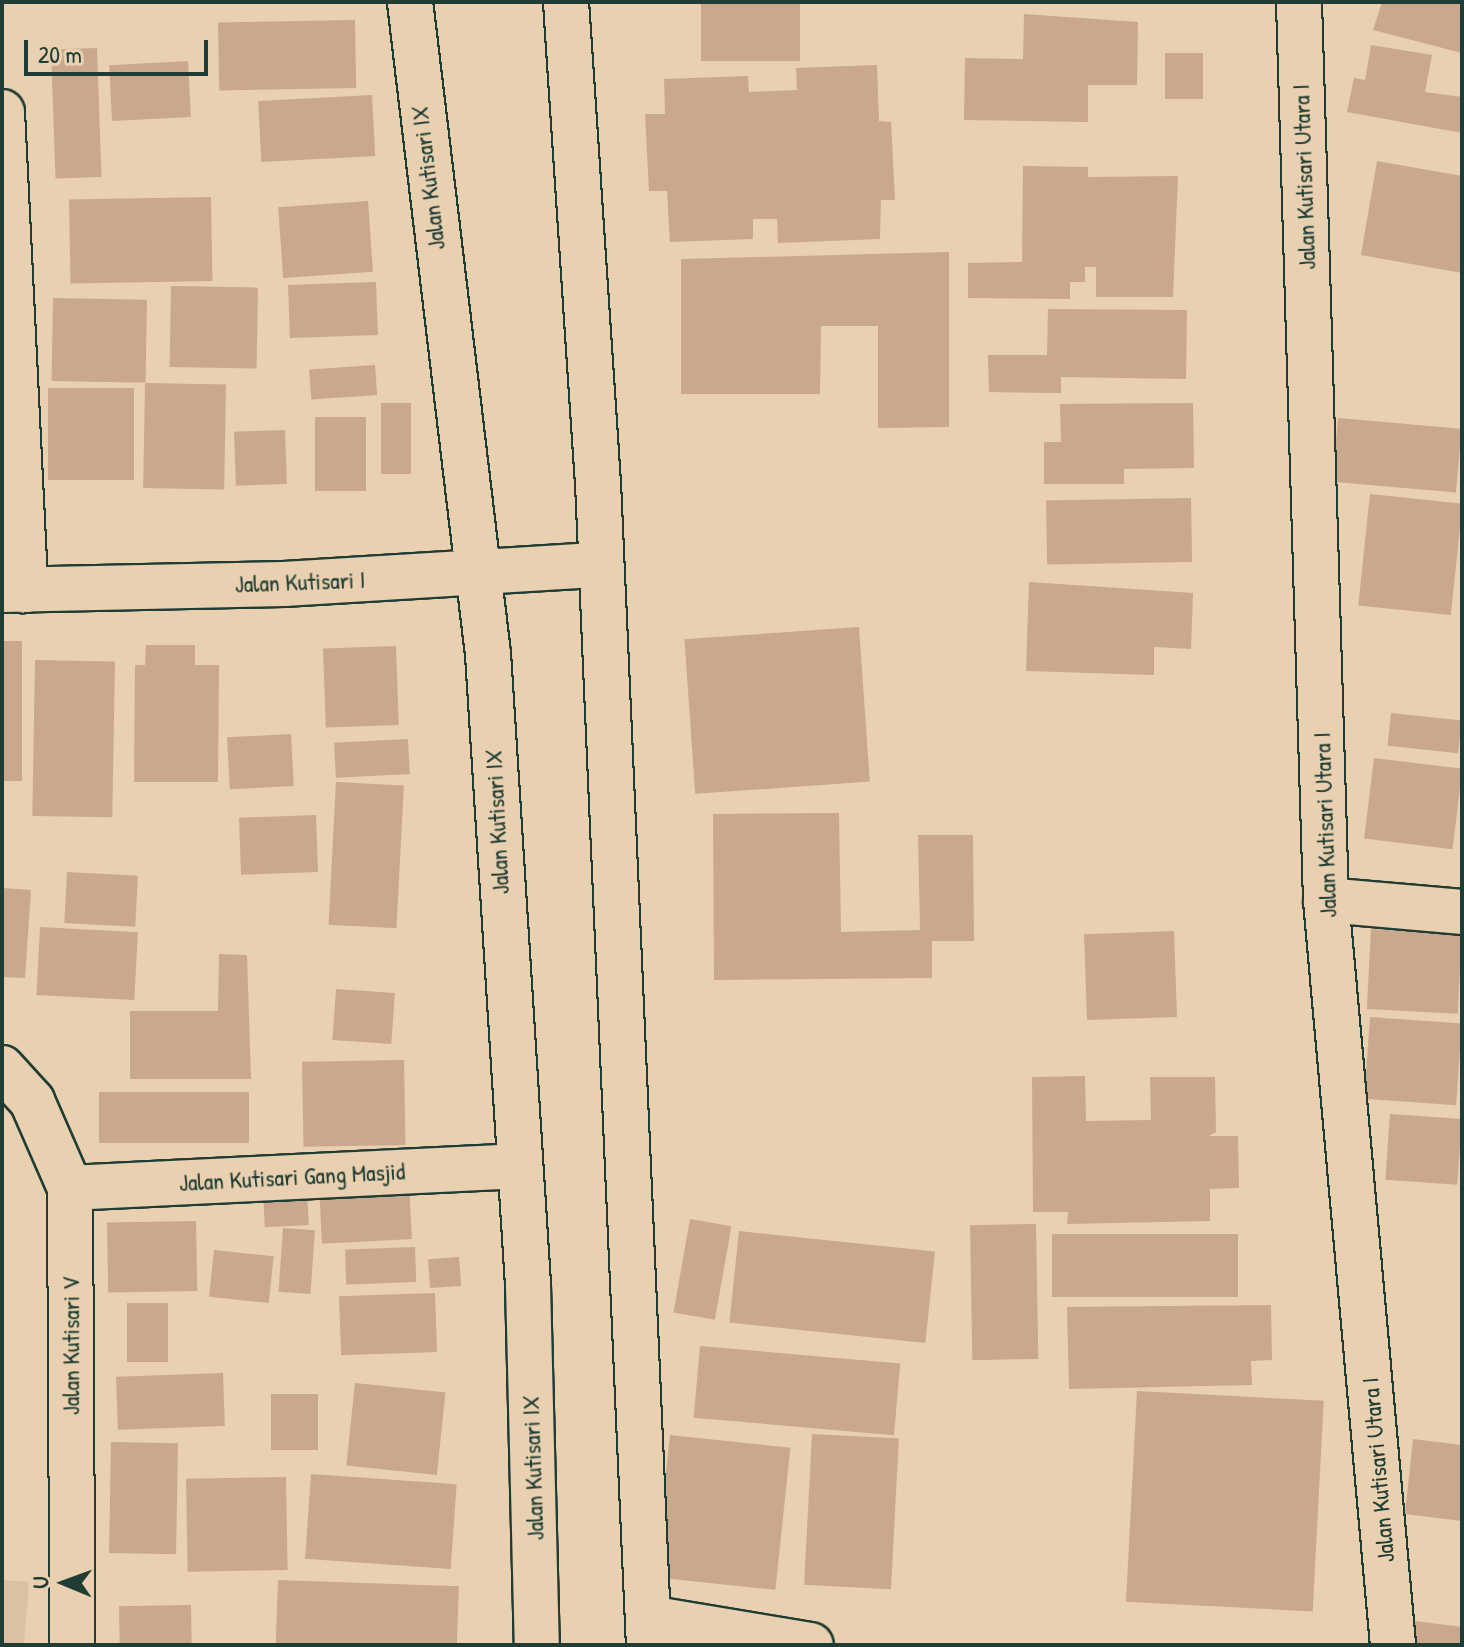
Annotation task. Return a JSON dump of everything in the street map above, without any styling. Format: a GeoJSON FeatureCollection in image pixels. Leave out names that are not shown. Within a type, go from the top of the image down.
{"type":"FeatureCollection","features":[{"type":"Feature","properties":{"kind":"street","name":"Jalan Kutisari IX"},"geometry":{"type":"LineString","coordinates":[[410,2],[509,570],[488,654],[514,1166],[528,1285],[537,1645]]}},
{"type":"Feature","properties":{"kind":"street"},"geometry":{"type":"LineString","coordinates":[[566,2],[598,565],[649,1632],[811,1645]]}},
{"type":"Feature","properties":{"kind":"street","name":"Jalan Kutisari Utara I"},"geometry":{"type":"LineString","coordinates":[[1299,2],[1326,900],[1393,1645]]}},
{"type":"Feature","properties":{"kind":"street"},"geometry":{"type":"LineString","coordinates":[[2,112],[14,590]]}},
{"type":"Feature","properties":{"kind":"street","name":"Jalan Kutisari I"},"geometry":{"type":"LineString","coordinates":[[14,590],[598,565]]}},
{"type":"Feature","properties":{"kind":"street"},"geometry":{"type":"LineString","coordinates":[[1326,900],[1462,912]]}},
{"type":"Feature","properties":{"kind":"street","name":"Jalan Kutisari V"},"geometry":{"type":"LineString","coordinates":[[2,1068],[32,1101],[70,1188],[72,1645]]}},
{"type":"Feature","properties":{"kind":"street","name":"Jalan Kutisari Gang Masjid"},"geometry":{"type":"LineString","coordinates":[[70,1188],[514,1166]]}},
{"type":"Feature","properties":{"kind":"shaded area"},"geometry":{"type":"Polygon","coordinates":[[[2,1580],[29,1582],[24,1645],[2,1645],[2,1580]]]}},
{"type":"Feature","properties":{"kind":"building"},"geometry":{"type":"Polygon","coordinates":[[[701,2],[800,2],[800,61],[701,61],[701,2]]]}},
{"type":"Feature","properties":{"kind":"building"},"geometry":{"type":"Polygon","coordinates":[[[1382,2],[1462,2],[1462,53],[1373,30],[1382,2]]]}},
{"type":"Feature","properties":{"kind":"building"},"geometry":{"type":"Polygon","coordinates":[[[1024,14],[1138,22],[1137,85],[1088,85],[1088,122],[964,120],[965,58],[1023,59],[1024,14]]]}},
{"type":"Feature","properties":{"kind":"building"},"geometry":{"type":"Polygon","coordinates":[[[355,20],[356,88],[219,90],[218,22],[355,20]]]}},
{"type":"Feature","properties":{"kind":"building"},"geometry":{"type":"Polygon","coordinates":[[[1371,45],[1432,55],[1425,92],[1462,97],[1462,133],[1347,112],[1354,78],[1365,80],[1371,45]]]}},
{"type":"Feature","properties":{"kind":"building"},"geometry":{"type":"Polygon","coordinates":[[[97,48],[102,177],[56,179],[51,50],[97,48]]]}},
{"type":"Feature","properties":{"kind":"building"},"geometry":{"type":"Polygon","coordinates":[[[1165,53],[1203,53],[1203,99],[1165,99],[1165,53]]]}},
{"type":"Feature","properties":{"kind":"building"},"geometry":{"type":"Polygon","coordinates":[[[188,61],[191,117],[112,121],[109,65],[188,61]]]}},
{"type":"Feature","properties":{"kind":"building"},"geometry":{"type":"Polygon","coordinates":[[[877,65],[879,121],[891,122],[895,200],[881,200],[880,239],[778,243],[777,219],[753,219],[753,239],[670,242],[667,191],[649,191],[645,114],[665,114],[664,79],[748,76],[749,92],[797,90],[796,68],[877,65]]]}},
{"type":"Feature","properties":{"kind":"building"},"geometry":{"type":"Polygon","coordinates":[[[372,95],[375,156],[261,162],[258,101],[372,95]]]}},
{"type":"Feature","properties":{"kind":"building"},"geometry":{"type":"Polygon","coordinates":[[[1377,161],[1462,176],[1462,273],[1361,255],[1377,161]]]}},
{"type":"Feature","properties":{"kind":"building"},"geometry":{"type":"Polygon","coordinates":[[[1023,166],[1088,167],[1088,177],[1178,176],[1173,297],[1096,297],[1096,267],[1085,267],[1085,282],[1070,282],[1070,299],[968,298],[968,263],[1022,262],[1023,166]]]}},
{"type":"Feature","properties":{"kind":"building"},"geometry":{"type":"Polygon","coordinates":[[[211,197],[212,281],[70,283],[69,199],[211,197]]]}},
{"type":"Feature","properties":{"kind":"building"},"geometry":{"type":"Polygon","coordinates":[[[368,201],[373,272],[283,278],[278,207],[368,201]]]}},
{"type":"Feature","properties":{"kind":"building"},"geometry":{"type":"Polygon","coordinates":[[[949,252],[949,427],[878,428],[878,326],[821,326],[820,394],[681,394],[681,259],[949,252]]]}},
{"type":"Feature","properties":{"kind":"building"},"geometry":{"type":"Polygon","coordinates":[[[376,282],[378,335],[290,338],[288,285],[376,282]]]}},
{"type":"Feature","properties":{"kind":"building"},"geometry":{"type":"Polygon","coordinates":[[[171,286],[258,288],[257,369],[170,367],[171,286]]]}},
{"type":"Feature","properties":{"kind":"building"},"geometry":{"type":"Polygon","coordinates":[[[53,298],[147,300],[146,383],[52,381],[53,298]]]}},
{"type":"Feature","properties":{"kind":"building"},"geometry":{"type":"Polygon","coordinates":[[[1048,309],[1187,310],[1186,379],[1061,377],[1061,393],[989,392],[988,355],[1047,355],[1048,309]]]}},
{"type":"Feature","properties":{"kind":"building"},"geometry":{"type":"Polygon","coordinates":[[[375,365],[377,395],[311,400],[309,370],[375,365]]]}},
{"type":"Feature","properties":{"kind":"building"},"geometry":{"type":"Polygon","coordinates":[[[145,383],[226,384],[224,489],[143,488],[145,383]]]}},
{"type":"Feature","properties":{"kind":"building"},"geometry":{"type":"Polygon","coordinates":[[[48,388],[134,388],[134,480],[48,480],[48,388]]]}},
{"type":"Feature","properties":{"kind":"building"},"geometry":{"type":"Polygon","coordinates":[[[381,403],[411,403],[411,474],[381,474],[381,403]]]}},
{"type":"Feature","properties":{"kind":"building"},"geometry":{"type":"Polygon","coordinates":[[[1193,403],[1194,468],[1124,469],[1124,484],[1044,484],[1044,442],[1061,442],[1060,404],[1193,403]]]}},
{"type":"Feature","properties":{"kind":"building"},"geometry":{"type":"Polygon","coordinates":[[[315,417],[366,417],[366,491],[315,491],[315,417]]]}},
{"type":"Feature","properties":{"kind":"building"},"geometry":{"type":"Polygon","coordinates":[[[1338,418],[1462,429],[1456,493],[1332,482],[1338,418]]]}},
{"type":"Feature","properties":{"kind":"building"},"geometry":{"type":"Polygon","coordinates":[[[285,430],[287,484],[236,486],[234,432],[285,430]]]}},
{"type":"Feature","properties":{"kind":"building"},"geometry":{"type":"Polygon","coordinates":[[[1370,494],[1462,504],[1451,615],[1358,605],[1370,494]]]}},
{"type":"Feature","properties":{"kind":"building"},"geometry":{"type":"Polygon","coordinates":[[[1191,498],[1192,562],[1047,565],[1046,501],[1191,498]]]}},
{"type":"Feature","properties":{"kind":"building"},"geometry":{"type":"Polygon","coordinates":[[[1029,582],[1193,593],[1191,649],[1154,647],[1154,675],[1026,671],[1029,582]]]}},
{"type":"Feature","properties":{"kind":"building"},"geometry":{"type":"Polygon","coordinates":[[[859,627],[870,782],[695,794],[684,639],[859,627]]]}},
{"type":"Feature","properties":{"kind":"building"},"geometry":{"type":"Polygon","coordinates":[[[2,641],[22,641],[22,781],[2,781],[2,641]]]}},
{"type":"Feature","properties":{"kind":"building"},"geometry":{"type":"Polygon","coordinates":[[[146,645],[195,645],[195,665],[219,665],[218,782],[134,782],[135,665],[145,665],[146,645]]]}},
{"type":"Feature","properties":{"kind":"building"},"geometry":{"type":"Polygon","coordinates":[[[396,646],[399,725],[326,727],[323,649],[396,646]]]}},
{"type":"Feature","properties":{"kind":"building"},"geometry":{"type":"Polygon","coordinates":[[[35,660],[115,661],[112,817],[32,816],[35,660]]]}},
{"type":"Feature","properties":{"kind":"building"},"geometry":{"type":"Polygon","coordinates":[[[1391,713],[1462,720],[1458,753],[1388,746],[1391,713]]]}},
{"type":"Feature","properties":{"kind":"building"},"geometry":{"type":"Polygon","coordinates":[[[291,734],[294,786],[230,789],[227,737],[291,734]]]}},
{"type":"Feature","properties":{"kind":"building"},"geometry":{"type":"Polygon","coordinates":[[[408,739],[410,774],[336,778],[334,743],[408,739]]]}},
{"type":"Feature","properties":{"kind":"building"},"geometry":{"type":"Polygon","coordinates":[[[1374,758],[1462,769],[1452,849],[1364,838],[1374,758]]]}},
{"type":"Feature","properties":{"kind":"building"},"geometry":{"type":"Polygon","coordinates":[[[336,782],[404,786],[396,928],[329,925],[336,782]]]}},
{"type":"Feature","properties":{"kind":"building"},"geometry":{"type":"Polygon","coordinates":[[[839,813],[841,932],[920,930],[918,835],[973,835],[974,941],[932,941],[932,978],[714,980],[713,814],[839,813]]]}},
{"type":"Feature","properties":{"kind":"building"},"geometry":{"type":"Polygon","coordinates":[[[316,815],[318,872],[241,875],[239,818],[316,815]]]}},
{"type":"Feature","properties":{"kind":"building"},"geometry":{"type":"Polygon","coordinates":[[[67,872],[138,876],[135,927],[64,923],[67,872]]]}},
{"type":"Feature","properties":{"kind":"building"},"geometry":{"type":"Polygon","coordinates":[[[2,888],[31,890],[25,978],[2,977],[2,888]]]}},
{"type":"Feature","properties":{"kind":"building"},"geometry":{"type":"Polygon","coordinates":[[[40,927],[138,932],[134,1000],[36,995],[40,927]]]}},
{"type":"Feature","properties":{"kind":"building"},"geometry":{"type":"Polygon","coordinates":[[[1371,929],[1462,934],[1458,1014],[1367,1009],[1371,929]]]}},
{"type":"Feature","properties":{"kind":"building"},"geometry":{"type":"Polygon","coordinates":[[[1174,931],[1177,1017],[1087,1020],[1084,934],[1174,931]]]}},
{"type":"Feature","properties":{"kind":"building"},"geometry":{"type":"Polygon","coordinates":[[[219,954],[247,955],[251,1079],[130,1079],[130,1011],[218,1011],[219,954]]]}},
{"type":"Feature","properties":{"kind":"building"},"geometry":{"type":"Polygon","coordinates":[[[336,989],[395,993],[391,1044],[332,1040],[336,989]]]}},
{"type":"Feature","properties":{"kind":"building"},"geometry":{"type":"Polygon","coordinates":[[[1370,1017],[1462,1023],[1456,1105],[1364,1099],[1370,1017]]]}},
{"type":"Feature","properties":{"kind":"building"},"geometry":{"type":"Polygon","coordinates":[[[404,1060],[405,1145],[303,1147],[302,1062],[404,1060]]]}},
{"type":"Feature","properties":{"kind":"building"},"geometry":{"type":"Polygon","coordinates":[[[1085,1076],[1086,1121],[1151,1120],[1150,1077],[1215,1077],[1216,1132],[1209,1136],[1238,1136],[1239,1188],[1210,1189],[1210,1221],[1067,1224],[1068,1212],[1033,1212],[1032,1077],[1085,1076]]]}},
{"type":"Feature","properties":{"kind":"building"},"geometry":{"type":"Polygon","coordinates":[[[99,1092],[249,1092],[249,1143],[99,1143],[99,1092]]]}},
{"type":"Feature","properties":{"kind":"building"},"geometry":{"type":"Polygon","coordinates":[[[1390,1114],[1462,1119],[1457,1185],[1385,1180],[1390,1114]]]}},
{"type":"Feature","properties":{"kind":"building"},"geometry":{"type":"Polygon","coordinates":[[[409,1184],[412,1239],[322,1244],[319,1189],[409,1184]]]}},
{"type":"Feature","properties":{"kind":"building"},"geometry":{"type":"Polygon","coordinates":[[[307,1191],[309,1225],[265,1227],[263,1193],[307,1191]]]}},
{"type":"Feature","properties":{"kind":"building"},"geometry":{"type":"Polygon","coordinates":[[[690,1219],[731,1226],[715,1320],[674,1313],[690,1219]]]}},
{"type":"Feature","properties":{"kind":"building"},"geometry":{"type":"Polygon","coordinates":[[[196,1221],[197,1291],[108,1293],[107,1223],[196,1221]]]}},
{"type":"Feature","properties":{"kind":"building"},"geometry":{"type":"Polygon","coordinates":[[[1036,1224],[1038,1359],[972,1360],[970,1225],[1036,1224]]]}},
{"type":"Feature","properties":{"kind":"building"},"geometry":{"type":"Polygon","coordinates":[[[283,1228],[315,1230],[310,1294],[279,1292],[283,1228]]]}},
{"type":"Feature","properties":{"kind":"building"},"geometry":{"type":"Polygon","coordinates":[[[739,1231],[935,1252],[925,1343],[729,1322],[739,1231]]]}},
{"type":"Feature","properties":{"kind":"building"},"geometry":{"type":"Polygon","coordinates":[[[1052,1234],[1238,1234],[1238,1297],[1052,1297],[1052,1234]]]}},
{"type":"Feature","properties":{"kind":"building"},"geometry":{"type":"Polygon","coordinates":[[[415,1247],[416,1282],[346,1284],[345,1249],[415,1247]]]}},
{"type":"Feature","properties":{"kind":"building"},"geometry":{"type":"Polygon","coordinates":[[[214,1250],[274,1256],[269,1303],[209,1297],[214,1250]]]}},
{"type":"Feature","properties":{"kind":"building"},"geometry":{"type":"Polygon","coordinates":[[[459,1257],[461,1286],[430,1288],[428,1259],[459,1257]]]}},
{"type":"Feature","properties":{"kind":"building"},"geometry":{"type":"Polygon","coordinates":[[[435,1293],[437,1352],[341,1355],[339,1296],[435,1293]]]}},
{"type":"Feature","properties":{"kind":"building"},"geometry":{"type":"Polygon","coordinates":[[[127,1303],[168,1303],[168,1362],[127,1362],[127,1303]]]}},
{"type":"Feature","properties":{"kind":"building"},"geometry":{"type":"Polygon","coordinates":[[[1271,1305],[1272,1360],[1251,1361],[1252,1385],[1069,1389],[1067,1307],[1271,1305]]]}},
{"type":"Feature","properties":{"kind":"building"},"geometry":{"type":"Polygon","coordinates":[[[700,1346],[900,1364],[894,1435],[694,1418],[700,1346]]]}},
{"type":"Feature","properties":{"kind":"building"},"geometry":{"type":"Polygon","coordinates":[[[223,1373],[225,1426],[118,1430],[116,1377],[223,1373]]]}},
{"type":"Feature","properties":{"kind":"building"},"geometry":{"type":"Polygon","coordinates":[[[355,1383],[446,1393],[437,1475],[346,1466],[355,1383]]]}},
{"type":"Feature","properties":{"kind":"building"},"geometry":{"type":"Polygon","coordinates":[[[1137,1391],[1324,1401],[1313,1611],[1126,1602],[1137,1391]]]}},
{"type":"Feature","properties":{"kind":"building"},"geometry":{"type":"Polygon","coordinates":[[[271,1394],[318,1394],[318,1450],[271,1450],[271,1394]]]}},
{"type":"Feature","properties":{"kind":"building"},"geometry":{"type":"Polygon","coordinates":[[[812,1434],[899,1439],[891,1589],[804,1585],[812,1434]]]}},
{"type":"Feature","properties":{"kind":"building"},"geometry":{"type":"Polygon","coordinates":[[[670,1435],[790,1448],[775,1590],[655,1577],[670,1435]]]}},
{"type":"Feature","properties":{"kind":"building"},"geometry":{"type":"Polygon","coordinates":[[[1413,1439],[1462,1445],[1462,1521],[1405,1514],[1413,1439]]]}},
{"type":"Feature","properties":{"kind":"building"},"geometry":{"type":"Polygon","coordinates":[[[111,1442],[178,1443],[176,1554],[109,1553],[111,1442]]]}},
{"type":"Feature","properties":{"kind":"building"},"geometry":{"type":"Polygon","coordinates":[[[311,1474],[457,1484],[451,1569],[305,1559],[311,1474]]]}},
{"type":"Feature","properties":{"kind":"building"},"geometry":{"type":"Polygon","coordinates":[[[286,1477],[288,1570],[188,1572],[186,1479],[286,1477]]]}},
{"type":"Feature","properties":{"kind":"building"},"geometry":{"type":"Polygon","coordinates":[[[278,1580],[459,1586],[457,1645],[276,1645],[278,1580]]]}},
{"type":"Feature","properties":{"kind":"building"},"geometry":{"type":"Polygon","coordinates":[[[191,1605],[192,1645],[120,1645],[119,1606],[191,1605]]]}},
{"type":"Feature","properties":{"kind":"building"},"geometry":{"type":"Polygon","coordinates":[[[1415,1621],[1462,1627],[1462,1645],[1412,1645],[1415,1621]]]}}]}
